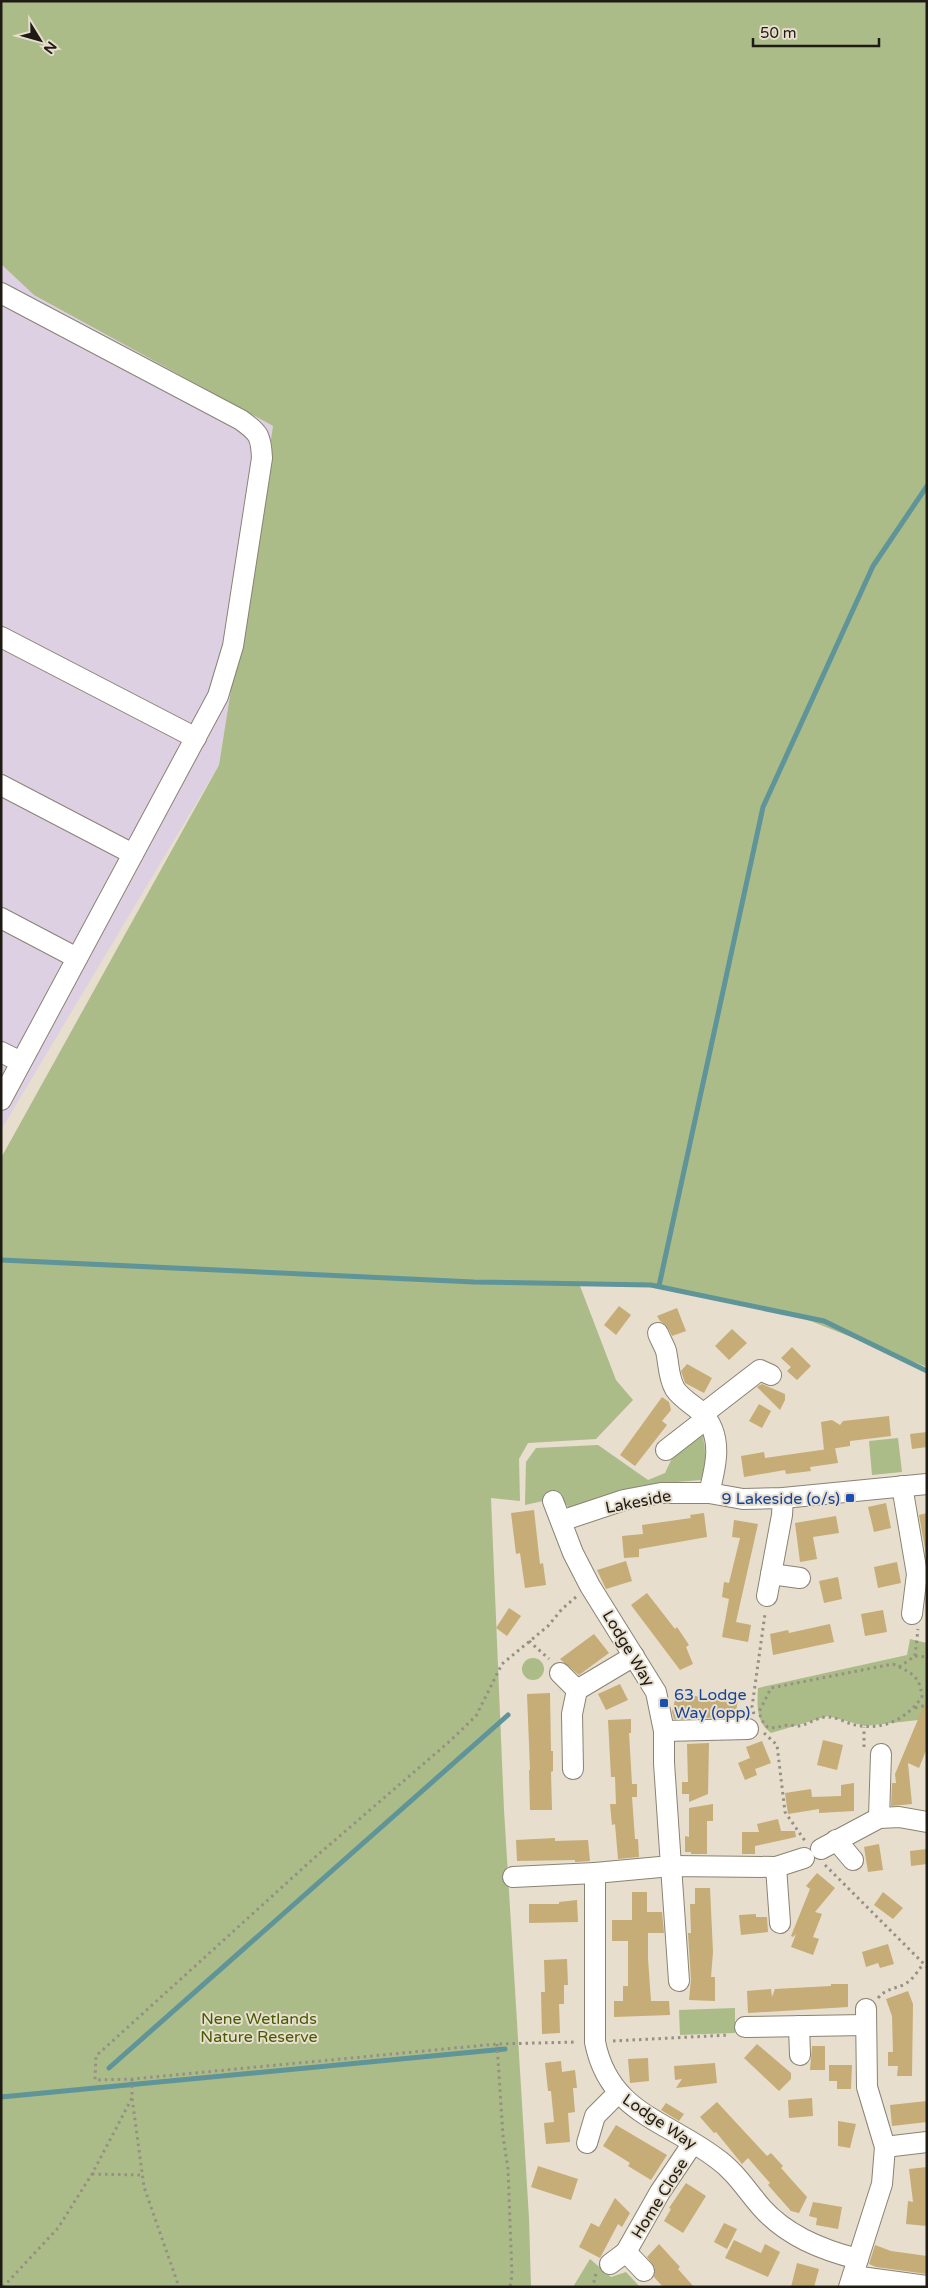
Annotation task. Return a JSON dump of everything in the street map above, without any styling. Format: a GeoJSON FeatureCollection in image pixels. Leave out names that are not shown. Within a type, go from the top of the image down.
{"type":"FeatureCollection","features":[{"type":"Feature","properties":{"kind":"street"},"geometry":{"type":"LineString","coordinates":[[1,293],[241,420],[254,429],[261,438],[262,458],[233,646],[218,696],[1,1100]]}},
{"type":"Feature","properties":{"kind":"street"},"geometry":{"type":"LineString","coordinates":[[1,637],[196,738]]}},
{"type":"Feature","properties":{"kind":"street"},"geometry":{"type":"LineString","coordinates":[[1,785],[133,854]]}},
{"type":"Feature","properties":{"kind":"street"},"geometry":{"type":"LineString","coordinates":[[1,918],[77,958]]}},
{"type":"Feature","properties":{"kind":"street"},"geometry":{"type":"LineString","coordinates":[[1,1052],[21,1062]]}},
{"type":"Feature","properties":{"kind":"street"},"geometry":{"type":"LineString","coordinates":[[658,1334],[666,1351],[668,1371],[676,1390],[705,1417],[716,1440],[717,1451],[710,1493]]}},
{"type":"Feature","properties":{"kind":"street"},"geometry":{"type":"LineString","coordinates":[[666,1450],[760,1370],[771,1374]]}},
{"type":"Feature","properties":{"kind":"street","name":"Lakeside"},"geometry":{"type":"LineString","coordinates":[[561,1521],[624,1500],[661,1493],[710,1493],[743,1499],[783,1498],[927,1484]]}},
{"type":"Feature","properties":{"kind":"street"},"geometry":{"type":"LineString","coordinates":[[902,1486],[917,1574],[912,1614]]}},
{"type":"Feature","properties":{"kind":"street"},"geometry":{"type":"LineString","coordinates":[[767,1596],[782,1515],[783,1498]]}},
{"type":"Feature","properties":{"kind":"street","name":"Lodge Way"},"geometry":{"type":"LineString","coordinates":[[553,1501],[573,1553],[590,1586],[656,1692],[664,1731],[664,1763],[679,1981]]}},
{"type":"Feature","properties":{"kind":"street"},"geometry":{"type":"LineString","coordinates":[[771,1574],[800,1578]]}},
{"type":"Feature","properties":{"kind":"street"},"geometry":{"type":"LineString","coordinates":[[573,1769],[572,1714],[577,1690],[634,1656]]}},
{"type":"Feature","properties":{"kind":"street"},"geometry":{"type":"LineString","coordinates":[[560,1673],[577,1690]]}},
{"type":"Feature","properties":{"kind":"street"},"geometry":{"type":"LineString","coordinates":[[664,1731],[756,1727]]}},
{"type":"Feature","properties":{"kind":"street"},"geometry":{"type":"LineString","coordinates":[[879,1818],[882,1754]]}},
{"type":"Feature","properties":{"kind":"street"},"geometry":{"type":"LineString","coordinates":[[512,1877],[595,1873],[671,1866],[776,1867],[818,1850],[879,1818],[899,1817],[927,1822]]}},
{"type":"Feature","properties":{"kind":"street"},"geometry":{"type":"LineString","coordinates":[[818,1850],[853,1860]]}},
{"type":"Feature","properties":{"kind":"street"},"geometry":{"type":"LineString","coordinates":[[776,1867],[780,1922]]}},
{"type":"Feature","properties":{"kind":"street","name":"Lodge Way"},"geometry":{"type":"LineString","coordinates":[[595,1873],[595,2042],[598,2057],[618,2093],[633,2107],[716,2158],[735,2175],[763,2209],[782,2226],[827,2251],[853,2274],[927,2286]]}},
{"type":"Feature","properties":{"kind":"street"},"geometry":{"type":"LineString","coordinates":[[745,2027],[800,2026],[866,2017],[867,2087],[885,2147],[882,2184],[870,2228],[853,2274]]}},
{"type":"Feature","properties":{"kind":"street"},"geometry":{"type":"LineString","coordinates":[[800,2026],[800,2055]]}},
{"type":"Feature","properties":{"kind":"street"},"geometry":{"type":"LineString","coordinates":[[587,2142],[596,2116],[618,2093]]}},
{"type":"Feature","properties":{"kind":"street"},"geometry":{"type":"LineString","coordinates":[[885,2147],[927,2142]]}},
{"type":"Feature","properties":{"kind":"street","name":"Home Close"},"geometry":{"type":"LineString","coordinates":[[610,2264],[626,2252],[660,2192],[693,2143]]}},
{"type":"Feature","properties":{"kind":"street","name":"Home Close"},"geometry":{"type":"LineString","coordinates":[[626,2252],[644,2271]]}},
{"type":"Feature","properties":{"kind":"path"},"geometry":{"type":"LineString","coordinates":[[590,1586],[562,1608],[548,1626],[502,1664],[476,1716],[450,1742],[313,1859],[96,2056],[95,2080],[132,2083],[497,2045],[737,2035],[745,2027]]}},
{"type":"Feature","properties":{"kind":"path"},"geometry":{"type":"LineString","coordinates":[[767,1596],[752,1707],[756,1727],[777,1745],[785,1812],[926,1966],[904,1985],[885,1990],[866,2017]]}},
{"type":"Feature","properties":{"kind":"path"},"geometry":{"type":"LineString","coordinates":[[912,1614],[918,1630],[915,1656]]}},
{"type":"Feature","properties":{"kind":"path"},"geometry":{"type":"LineString","coordinates":[[529,1641],[546,1655],[552,1667],[560,1673]]}},
{"type":"Feature","properties":{"kind":"path"},"geometry":{"type":"LineString","coordinates":[[899,1667],[915,1656],[927,1657]]}},
{"type":"Feature","properties":{"kind":"path"},"geometry":{"type":"LineString","coordinates":[[893,1664],[899,1667],[910,1671],[921,1684],[922,1697],[914,1708],[897,1721],[870,1728],[825,1717],[801,1726],[788,1725],[777,1729],[769,1728],[762,1723],[759,1712],[771,1688],[893,1664]]}},
{"type":"Feature","properties":{"kind":"path"},"geometry":{"type":"LineString","coordinates":[[914,1708],[927,1705]]}},
{"type":"Feature","properties":{"kind":"path"},"geometry":{"type":"LineString","coordinates":[[497,2045],[502,2136],[508,2168],[512,2275],[510,2287]]}},
{"type":"Feature","properties":{"kind":"path"},"geometry":{"type":"LineString","coordinates":[[132,2083],[132,2098],[144,2187],[163,2247],[179,2287]]}},
{"type":"Feature","properties":{"kind":"path"},"geometry":{"type":"LineString","coordinates":[[3,2287],[58,2228],[92,2174],[132,2098]]}},
{"type":"Feature","properties":{"kind":"path"},"geometry":{"type":"LineString","coordinates":[[92,2174],[143,2176]]}},
{"type":"Feature","properties":{"kind":"shaded area"},"geometry":{"type":"Polygon","coordinates":[[[1,264],[35,295],[273,426],[219,765],[1,1130],[1,264]]]}},
{"type":"Feature","properties":{"kind":"green space","name":"Nene Wetlands Nature Reserve"},"geometry":{"type":"Polygon","coordinates":[[[1,1],[927,1],[927,1367],[803,1318],[704,1294],[617,1283],[580,1286],[616,1380],[633,1400],[596,1439],[528,1443],[519,1459],[520,1501],[491,1498],[504,1810],[529,2218],[531,2287],[1,2287],[1,1158],[219,765],[273,426],[34,295],[1,264],[1,1]]]}},
{"type":"Feature","properties":{"kind":"green space"},"geometry":{"type":"Polygon","coordinates":[[[702,1433],[705,1456],[701,1480],[652,1484],[623,1490],[570,1510],[561,1497],[525,1505],[526,1462],[536,1448],[598,1445],[648,1480],[665,1473],[674,1454],[702,1433]]]}},
{"type":"Feature","properties":{"kind":"green space"},"geometry":{"type":"Polygon","coordinates":[[[898,1438],[902,1472],[872,1475],[869,1441],[898,1438]]]}},
{"type":"Feature","properties":{"kind":"green space"},"geometry":{"type":"Polygon","coordinates":[[[910,1639],[927,1643],[927,1719],[865,1726],[828,1716],[771,1733],[762,1724],[758,1713],[758,1688],[907,1655],[910,1639]]]}},
{"type":"Feature","properties":{"kind":"green space"},"geometry":{"type":"Polygon","coordinates":[[[533,1658],[543,1665],[544,1669],[537,1679],[533,1680],[523,1673],[522,1669],[529,1659],[533,1658]]]}},
{"type":"Feature","properties":{"kind":"green space"},"geometry":{"type":"Polygon","coordinates":[[[735,2008],[735,2033],[680,2035],[679,2010],[735,2008]]]}},
{"type":"Feature","properties":{"kind":"green space"},"geometry":{"type":"Polygon","coordinates":[[[590,2259],[611,2277],[626,2272],[640,2287],[573,2287],[590,2259]]]}},
{"type":"Feature","properties":{"kind":"building"},"geometry":{"type":"Polygon","coordinates":[[[619,1306],[631,1315],[616,1335],[604,1325],[619,1306]]]}},
{"type":"Feature","properties":{"kind":"building"},"geometry":{"type":"Polygon","coordinates":[[[677,1308],[686,1331],[672,1336],[667,1326],[657,1316],[677,1308]]]}},
{"type":"Feature","properties":{"kind":"building"},"geometry":{"type":"Polygon","coordinates":[[[732,1329],[747,1343],[729,1360],[715,1346],[732,1329]]]}},
{"type":"Feature","properties":{"kind":"building"},"geometry":{"type":"Polygon","coordinates":[[[792,1347],[811,1366],[797,1380],[787,1371],[791,1367],[781,1358],[792,1347]]]}},
{"type":"Feature","properties":{"kind":"building"},"geometry":{"type":"Polygon","coordinates":[[[687,1364],[712,1378],[704,1393],[685,1383],[681,1371],[687,1364]]]}},
{"type":"Feature","properties":{"kind":"building"},"geometry":{"type":"Polygon","coordinates":[[[762,1384],[785,1394],[785,1400],[780,1410],[757,1387],[762,1384]]]}},
{"type":"Feature","properties":{"kind":"building"},"geometry":{"type":"Polygon","coordinates":[[[662,1397],[669,1402],[671,1410],[662,1421],[667,1425],[635,1466],[620,1455],[662,1397]]]}},
{"type":"Feature","properties":{"kind":"building"},"geometry":{"type":"Polygon","coordinates":[[[759,1404],[771,1411],[762,1428],[749,1421],[759,1404]]]}},
{"type":"Feature","properties":{"kind":"building"},"geometry":{"type":"Polygon","coordinates":[[[889,1416],[891,1436],[850,1441],[850,1446],[824,1450],[821,1422],[832,1420],[840,1425],[843,1421],[889,1416]]]}},
{"type":"Feature","properties":{"kind":"building"},"geometry":{"type":"Polygon","coordinates":[[[927,1432],[927,1447],[912,1449],[910,1434],[927,1432]]]}},
{"type":"Feature","properties":{"kind":"building"},"geometry":{"type":"Polygon","coordinates":[[[835,1448],[838,1463],[810,1467],[811,1471],[786,1474],[785,1470],[744,1477],[741,1456],[764,1452],[765,1458],[835,1448]]]}},
{"type":"Feature","properties":{"kind":"building"},"geometry":{"type":"Polygon","coordinates":[[[886,1503],[891,1528],[874,1532],[868,1507],[886,1503]]]}},
{"type":"Feature","properties":{"kind":"building"},"geometry":{"type":"Polygon","coordinates":[[[534,1510],[540,1564],[543,1563],[546,1585],[525,1588],[520,1553],[516,1554],[511,1513],[534,1510]]]}},
{"type":"Feature","properties":{"kind":"building"},"geometry":{"type":"Polygon","coordinates":[[[704,1513],[707,1537],[639,1549],[639,1557],[624,1558],[622,1536],[643,1534],[642,1525],[691,1518],[690,1515],[704,1513]]]}},
{"type":"Feature","properties":{"kind":"building"},"geometry":{"type":"Polygon","coordinates":[[[927,1513],[927,1560],[919,1515],[927,1513]]]}},
{"type":"Feature","properties":{"kind":"building"},"geometry":{"type":"Polygon","coordinates":[[[836,1516],[839,1533],[813,1537],[817,1559],[800,1562],[795,1523],[836,1516]]]}},
{"type":"Feature","properties":{"kind":"building"},"geometry":{"type":"Polygon","coordinates":[[[734,1520],[758,1524],[736,1622],[751,1625],[748,1642],[722,1637],[729,1599],[722,1597],[724,1582],[729,1583],[740,1538],[732,1537],[734,1520]]]}},
{"type":"Feature","properties":{"kind":"building"},"geometry":{"type":"Polygon","coordinates":[[[626,1561],[632,1581],[606,1589],[597,1570],[626,1561]]]}},
{"type":"Feature","properties":{"kind":"building"},"geometry":{"type":"Polygon","coordinates":[[[897,1562],[901,1583],[878,1588],[874,1567],[897,1562]]]}},
{"type":"Feature","properties":{"kind":"building"},"geometry":{"type":"Polygon","coordinates":[[[838,1577],[842,1599],[824,1603],[819,1581],[838,1577]]]}},
{"type":"Feature","properties":{"kind":"building"},"geometry":{"type":"Polygon","coordinates":[[[647,1593],[675,1629],[677,1627],[689,1645],[686,1647],[693,1664],[680,1670],[631,1605],[647,1593]]]}},
{"type":"Feature","properties":{"kind":"building"},"geometry":{"type":"Polygon","coordinates":[[[509,1608],[521,1616],[507,1636],[496,1628],[509,1608]]]}},
{"type":"Feature","properties":{"kind":"building"},"geometry":{"type":"Polygon","coordinates":[[[883,1610],[887,1632],[865,1636],[861,1614],[883,1610]]]}},
{"type":"Feature","properties":{"kind":"building"},"geometry":{"type":"Polygon","coordinates":[[[830,1624],[834,1642],[773,1655],[770,1634],[788,1630],[789,1633],[830,1624]]]}},
{"type":"Feature","properties":{"kind":"building"},"geometry":{"type":"Polygon","coordinates":[[[594,1634],[609,1653],[579,1675],[560,1659],[594,1634]]]}},
{"type":"Feature","properties":{"kind":"building"},"geometry":{"type":"Polygon","coordinates":[[[620,1684],[628,1700],[606,1710],[598,1694],[620,1684]]]}},
{"type":"Feature","properties":{"kind":"building"},"geometry":{"type":"Polygon","coordinates":[[[677,1692],[709,1699],[709,1696],[738,1700],[735,1717],[703,1718],[688,1716],[687,1719],[674,1719],[672,1712],[677,1692]]]}},
{"type":"Feature","properties":{"kind":"building"},"geometry":{"type":"Polygon","coordinates":[[[550,1693],[551,1751],[553,1751],[553,1771],[551,1772],[552,1810],[530,1810],[527,1694],[550,1693]]]}},
{"type":"Feature","properties":{"kind":"building"},"geometry":{"type":"Polygon","coordinates":[[[927,1698],[927,1748],[919,1768],[908,1763],[912,1804],[891,1806],[892,1783],[896,1783],[895,1774],[927,1698]]]}},
{"type":"Feature","properties":{"kind":"building"},"geometry":{"type":"Polygon","coordinates":[[[631,1719],[631,1733],[629,1733],[632,1784],[637,1784],[637,1797],[632,1797],[635,1839],[638,1839],[639,1857],[618,1859],[615,1824],[612,1825],[610,1804],[616,1804],[615,1777],[611,1777],[608,1720],[631,1719]]]}},
{"type":"Feature","properties":{"kind":"building"},"geometry":{"type":"Polygon","coordinates":[[[823,1740],[843,1745],[837,1770],[817,1765],[823,1740]]]}},
{"type":"Feature","properties":{"kind":"building"},"geometry":{"type":"Polygon","coordinates":[[[762,1741],[771,1763],[755,1769],[757,1775],[745,1780],[738,1763],[750,1758],[746,1747],[762,1741]]]}},
{"type":"Feature","properties":{"kind":"building"},"geometry":{"type":"Polygon","coordinates":[[[709,1743],[708,1794],[689,1802],[689,1794],[682,1794],[682,1782],[688,1782],[687,1744],[709,1743]]]}},
{"type":"Feature","properties":{"kind":"building"},"geometry":{"type":"Polygon","coordinates":[[[854,1783],[854,1811],[819,1813],[819,1809],[788,1814],[785,1793],[811,1789],[812,1797],[841,1796],[841,1785],[854,1783]]]}},
{"type":"Feature","properties":{"kind":"building"},"geometry":{"type":"Polygon","coordinates":[[[713,1804],[713,1821],[707,1821],[707,1854],[685,1852],[685,1836],[689,1837],[689,1808],[713,1804]]]}},
{"type":"Feature","properties":{"kind":"building"},"geometry":{"type":"Polygon","coordinates":[[[778,1819],[781,1831],[795,1831],[796,1837],[755,1846],[755,1854],[742,1854],[742,1832],[759,1832],[757,1824],[778,1819]]]}},
{"type":"Feature","properties":{"kind":"building"},"geometry":{"type":"Polygon","coordinates":[[[555,1838],[555,1841],[588,1840],[590,1861],[517,1861],[516,1840],[555,1838]]]}},
{"type":"Feature","properties":{"kind":"building"},"geometry":{"type":"Polygon","coordinates":[[[879,1844],[883,1870],[868,1872],[864,1847],[879,1844]]]}},
{"type":"Feature","properties":{"kind":"building"},"geometry":{"type":"Polygon","coordinates":[[[927,1849],[927,1864],[911,1866],[910,1851],[927,1849]]]}},
{"type":"Feature","properties":{"kind":"building"},"geometry":{"type":"Polygon","coordinates":[[[817,1873],[835,1888],[815,1912],[822,1914],[813,1937],[819,1939],[813,1955],[791,1947],[796,1934],[793,1937],[791,1936],[810,1889],[806,1886],[817,1873]]]}},
{"type":"Feature","properties":{"kind":"building"},"geometry":{"type":"Polygon","coordinates":[[[695,1888],[710,1888],[713,1952],[711,1977],[715,1977],[715,2001],[689,2000],[691,1980],[688,1933],[691,1933],[690,1904],[695,1904],[695,1888]]]}},
{"type":"Feature","properties":{"kind":"building"},"geometry":{"type":"Polygon","coordinates":[[[632,1892],[647,1892],[647,1912],[662,1912],[664,1933],[648,1933],[651,2001],[669,2001],[670,2015],[614,2017],[614,2001],[623,2001],[623,1986],[628,1986],[628,1941],[612,1941],[612,1920],[632,1920],[632,1892]]]}},
{"type":"Feature","properties":{"kind":"building"},"geometry":{"type":"Polygon","coordinates":[[[883,1892],[903,1908],[893,1919],[874,1905],[883,1892]]]}},
{"type":"Feature","properties":{"kind":"building"},"geometry":{"type":"Polygon","coordinates":[[[577,1900],[578,1922],[529,1923],[529,1904],[559,1904],[559,1902],[577,1900]]]}},
{"type":"Feature","properties":{"kind":"building"},"geometry":{"type":"Polygon","coordinates":[[[756,1914],[756,1917],[767,1917],[768,1932],[741,1935],[739,1915],[756,1914]]]}},
{"type":"Feature","properties":{"kind":"building"},"geometry":{"type":"Polygon","coordinates":[[[888,1944],[894,1964],[880,1968],[878,1963],[866,1967],[862,1952],[888,1944]]]}},
{"type":"Feature","properties":{"kind":"building"},"geometry":{"type":"Polygon","coordinates":[[[567,1959],[568,1985],[564,1985],[564,2004],[559,2004],[560,2033],[542,2034],[541,1992],[545,1992],[544,1960],[567,1959]]]}},
{"type":"Feature","properties":{"kind":"building"},"geometry":{"type":"Polygon","coordinates":[[[831,1984],[848,1984],[848,2007],[748,2013],[747,1991],[771,1989],[772,1997],[775,1989],[831,1986],[831,1984]]]}},
{"type":"Feature","properties":{"kind":"building"},"geometry":{"type":"Polygon","coordinates":[[[908,1991],[913,2004],[912,2076],[897,2076],[898,2066],[888,2066],[888,2052],[893,2052],[892,2016],[886,1999],[908,1991]]]}},
{"type":"Feature","properties":{"kind":"building"},"geometry":{"type":"Polygon","coordinates":[[[757,2044],[791,2073],[791,2079],[779,2091],[744,2058],[757,2044]]]}},
{"type":"Feature","properties":{"kind":"building"},"geometry":{"type":"Polygon","coordinates":[[[812,2046],[825,2046],[825,2070],[810,2070],[812,2046]]]}},
{"type":"Feature","properties":{"kind":"building"},"geometry":{"type":"Polygon","coordinates":[[[648,2058],[649,2081],[630,2083],[628,2059],[648,2058]]]}},
{"type":"Feature","properties":{"kind":"building"},"geometry":{"type":"Polygon","coordinates":[[[561,2061],[562,2072],[575,2070],[577,2088],[573,2088],[575,2112],[568,2113],[570,2142],[546,2144],[544,2123],[554,2122],[551,2091],[548,2091],[545,2063],[561,2061]]]}},
{"type":"Feature","properties":{"kind":"building"},"geometry":{"type":"Polygon","coordinates":[[[715,2063],[717,2083],[676,2088],[682,2079],[675,2080],[674,2066],[715,2063]]]}},
{"type":"Feature","properties":{"kind":"building"},"geometry":{"type":"Polygon","coordinates":[[[829,2065],[852,2065],[851,2089],[837,2089],[837,2081],[829,2081],[829,2065]]]}},
{"type":"Feature","properties":{"kind":"building"},"geometry":{"type":"Polygon","coordinates":[[[812,2098],[813,2116],[789,2118],[788,2100],[812,2098]]]}},
{"type":"Feature","properties":{"kind":"building"},"geometry":{"type":"Polygon","coordinates":[[[927,2101],[927,2122],[892,2126],[890,2105],[927,2101]]]}},
{"type":"Feature","properties":{"kind":"building"},"geometry":{"type":"Polygon","coordinates":[[[717,2102],[767,2156],[771,2153],[783,2166],[781,2168],[807,2197],[799,2213],[791,2211],[748,2158],[742,2164],[716,2132],[714,2133],[700,2117],[717,2102]]]}},
{"type":"Feature","properties":{"kind":"building"},"geometry":{"type":"Polygon","coordinates":[[[666,2103],[684,2114],[679,2121],[661,2110],[666,2103]]]}},
{"type":"Feature","properties":{"kind":"building"},"geometry":{"type":"Polygon","coordinates":[[[838,2121],[856,2124],[850,2148],[838,2146],[838,2121]]]}},
{"type":"Feature","properties":{"kind":"building"},"geometry":{"type":"Polygon","coordinates":[[[616,2125],[667,2155],[651,2180],[628,2166],[630,2163],[603,2146],[616,2125]]]}},
{"type":"Feature","properties":{"kind":"building"},"geometry":{"type":"Polygon","coordinates":[[[538,2166],[578,2179],[571,2200],[531,2187],[538,2166]]]}},
{"type":"Feature","properties":{"kind":"building"},"geometry":{"type":"Polygon","coordinates":[[[927,2167],[927,2226],[906,2224],[908,2201],[913,2202],[909,2169],[927,2167]]]}},
{"type":"Feature","properties":{"kind":"building"},"geometry":{"type":"Polygon","coordinates":[[[686,2183],[706,2196],[683,2233],[664,2221],[671,2209],[669,2208],[686,2183]]]}},
{"type":"Feature","properties":{"kind":"building"},"geometry":{"type":"Polygon","coordinates":[[[615,2198],[630,2213],[622,2227],[618,2224],[600,2258],[579,2247],[591,2223],[599,2227],[615,2198]]]}},
{"type":"Feature","properties":{"kind":"building"},"geometry":{"type":"Polygon","coordinates":[[[813,2202],[842,2207],[838,2229],[816,2225],[817,2218],[809,2216],[813,2202]]]}},
{"type":"Feature","properties":{"kind":"building"},"geometry":{"type":"Polygon","coordinates":[[[724,2223],[737,2229],[727,2249],[714,2242],[724,2223]]]}},
{"type":"Feature","properties":{"kind":"building"},"geometry":{"type":"Polygon","coordinates":[[[734,2240],[761,2253],[765,2244],[780,2252],[768,2277],[725,2258],[734,2240]]]}},
{"type":"Feature","properties":{"kind":"building"},"geometry":{"type":"Polygon","coordinates":[[[659,2244],[680,2267],[678,2269],[694,2287],[663,2287],[654,2277],[655,2268],[647,2257],[659,2244]]]}},
{"type":"Feature","properties":{"kind":"building"},"geometry":{"type":"Polygon","coordinates":[[[875,2245],[891,2251],[927,2256],[927,2274],[876,2267],[869,2264],[875,2245]]]}},
{"type":"Feature","properties":{"kind":"building"},"geometry":{"type":"Polygon","coordinates":[[[797,2263],[819,2269],[814,2287],[791,2287],[797,2263]]]}},
{"type":"Feature","properties":{"kind":"waterway"},"geometry":{"type":"LineString","coordinates":[[659,1286],[763,807],[873,566],[927,486]]}},
{"type":"Feature","properties":{"kind":"waterway"},"geometry":{"type":"LineString","coordinates":[[1,1260],[474,1282],[651,1285],[824,1321],[927,1371]]}},
{"type":"Feature","properties":{"kind":"waterway"},"geometry":{"type":"LineString","coordinates":[[109,2068],[508,1715]]}},
{"type":"Feature","properties":{"kind":"waterway"},"geometry":{"type":"LineString","coordinates":[[1,2097],[505,2049]]}},
{"type":"Feature","properties":{"kind":"place","name":"9 Lakeside (o/s)"},"geometry":{"type":"Point","coordinates":[850,1498]}},
{"type":"Feature","properties":{"kind":"place","name":"63 Lodge Way (opp)"},"geometry":{"type":"Point","coordinates":[664,1703]}}]}
